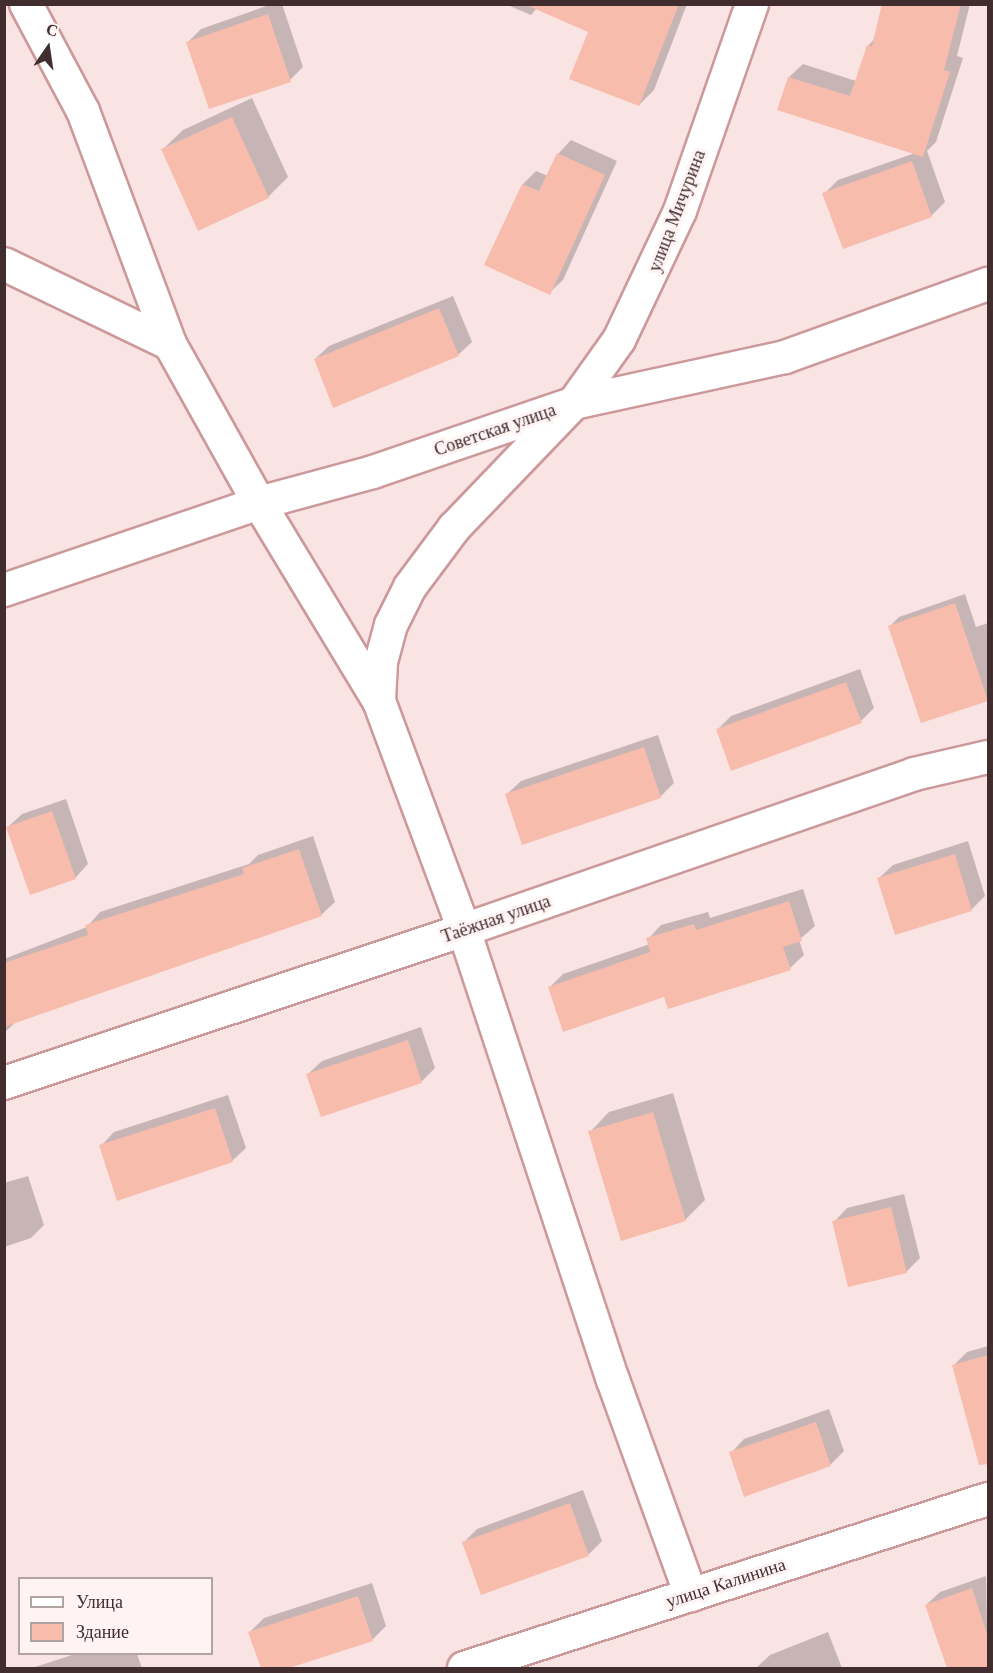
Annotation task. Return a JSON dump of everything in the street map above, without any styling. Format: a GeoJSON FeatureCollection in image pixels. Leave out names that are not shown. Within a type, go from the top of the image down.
{"type":"FeatureCollection","features":[{"type":"Feature","properties":{"kind":"street"},"geometry":{"type":"LineString","coordinates":[[26,4],[83,111],[170,344],[259,503],[380,701],[464,930],[613,1380],[692,1595]]}},
{"type":"Feature","properties":{"kind":"street","name":"улица Мичурина"},"geometry":{"type":"LineString","coordinates":[[380,701],[381,662],[392,626],[410,587],[454,528],[574,403],[619,340],[649,283],[680,211],[752,4]]}},
{"type":"Feature","properties":{"kind":"street"},"geometry":{"type":"LineString","coordinates":[[4,264],[170,344]]}},
{"type":"Feature","properties":{"kind":"street","name":"Советская улица"},"geometry":{"type":"LineString","coordinates":[[4,590],[259,503],[373,472],[574,403],[785,357],[988,284]]}},
{"type":"Feature","properties":{"kind":"street","name":"Таёжная улица"},"geometry":{"type":"LineString","coordinates":[[4,1083],[464,930],[914,774],[988,757]]}},
{"type":"Feature","properties":{"kind":"street","name":"улица Калинина"},"geometry":{"type":"LineString","coordinates":[[464,1668],[988,1498]]}},
{"type":"Feature","properties":{"kind":"building"},"geometry":{"type":"Polygon","coordinates":[[[524,4],[679,4],[639,106],[569,79],[588,32],[524,4]]]}},
{"type":"Feature","properties":{"kind":"building"},"geometry":{"type":"Polygon","coordinates":[[[882,4],[961,4],[944,70],[950,72],[923,157],[777,110],[788,77],[850,96],[867,45],[872,46],[882,4]]]}},
{"type":"Feature","properties":{"kind":"building"},"geometry":{"type":"Polygon","coordinates":[[[268,14],[291,82],[209,109],[186,42],[268,14]]]}},
{"type":"Feature","properties":{"kind":"building"},"geometry":{"type":"Polygon","coordinates":[[[232,117],[269,198],[198,231],[161,149],[232,117]]]}},
{"type":"Feature","properties":{"kind":"building"},"geometry":{"type":"Polygon","coordinates":[[[557,153],[605,175],[550,295],[484,265],[522,184],[539,191],[557,153]]]}},
{"type":"Feature","properties":{"kind":"building"},"geometry":{"type":"Polygon","coordinates":[[[912,161],[932,217],[843,249],[822,193],[912,161]]]}},
{"type":"Feature","properties":{"kind":"building"},"geometry":{"type":"Polygon","coordinates":[[[439,308],[459,356],[333,408],[314,359],[439,308]]]}},
{"type":"Feature","properties":{"kind":"building"},"geometry":{"type":"Polygon","coordinates":[[[955,603],[988,701],[921,723],[888,626],[955,603]]]}},
{"type":"Feature","properties":{"kind":"building"},"geometry":{"type":"Polygon","coordinates":[[[846,682],[862,723],[731,771],[716,729],[846,682]]]}},
{"type":"Feature","properties":{"kind":"building"},"geometry":{"type":"Polygon","coordinates":[[[644,747],[661,798],[522,845],[505,794],[644,747]]]}},
{"type":"Feature","properties":{"kind":"building"},"geometry":{"type":"Polygon","coordinates":[[[52,811],[76,879],[30,895],[6,827],[52,811]]]}},
{"type":"Feature","properties":{"kind":"building"},"geometry":{"type":"Polygon","coordinates":[[[299,849],[322,916],[4,1027],[4,963],[88,935],[85,925],[244,874],[242,868],[299,849]]]}},
{"type":"Feature","properties":{"kind":"building"},"geometry":{"type":"Polygon","coordinates":[[[955,854],[972,911],[895,935],[877,878],[955,854]]]}},
{"type":"Feature","properties":{"kind":"building"},"geometry":{"type":"Polygon","coordinates":[[[789,901],[802,941],[783,947],[791,970],[668,1009],[664,997],[563,1032],[548,987],[650,952],[646,938],[694,924],[696,930],[789,901]]]}},
{"type":"Feature","properties":{"kind":"building"},"geometry":{"type":"Polygon","coordinates":[[[408,1040],[422,1083],[321,1117],[306,1074],[408,1040]]]}},
{"type":"Feature","properties":{"kind":"building"},"geometry":{"type":"Polygon","coordinates":[[[215,1108],[233,1162],[117,1201],[99,1145],[215,1108]]]}},
{"type":"Feature","properties":{"kind":"building"},"geometry":{"type":"Polygon","coordinates":[[[653,1112],[686,1221],[621,1241],[588,1131],[653,1112]]]}},
{"type":"Feature","properties":{"kind":"building"},"geometry":{"type":"Polygon","coordinates":[[[891,1207],[907,1273],[848,1287],[832,1221],[891,1207]]]}},
{"type":"Feature","properties":{"kind":"building"},"geometry":{"type":"Polygon","coordinates":[[[988,1355],[988,1464],[979,1465],[952,1365],[988,1355]]]}},
{"type":"Feature","properties":{"kind":"building"},"geometry":{"type":"Polygon","coordinates":[[[816,1422],[831,1466],[744,1497],[729,1452],[816,1422]]]}},
{"type":"Feature","properties":{"kind":"building"},"geometry":{"type":"Polygon","coordinates":[[[570,1503],[589,1556],[481,1595],[462,1542],[570,1503]]]}},
{"type":"Feature","properties":{"kind":"building"},"geometry":{"type":"Polygon","coordinates":[[[972,1588],[988,1637],[988,1668],[947,1668],[925,1605],[972,1588]]]}},
{"type":"Feature","properties":{"kind":"building"},"geometry":{"type":"Polygon","coordinates":[[[358,1596],[373,1641],[289,1668],[261,1668],[248,1632],[358,1596]]]}}]}
